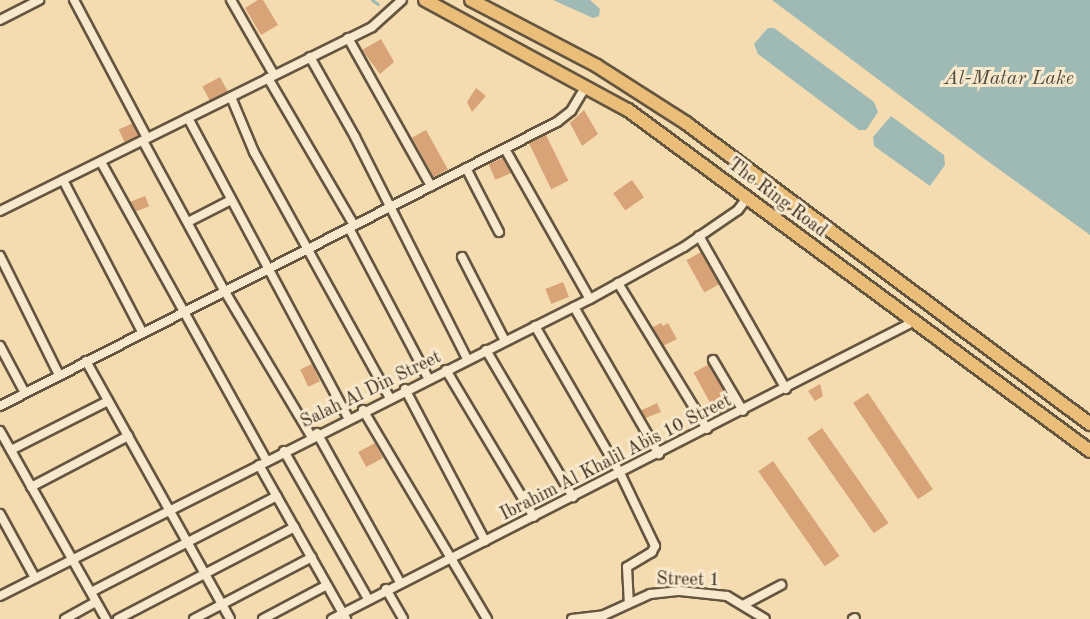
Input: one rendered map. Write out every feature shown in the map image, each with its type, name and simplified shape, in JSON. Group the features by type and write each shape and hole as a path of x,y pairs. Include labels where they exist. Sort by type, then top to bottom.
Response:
{"main road":[{"name":"The Ring Road","path":"425,0 628,110 1090,451"},
{"name":"The Ring Road","path":"471,0 597,66 686,123 1090,424"}],"street":[{"path":"0,20 28,2 39,0"},
{"path":"74,0 224,290 314,435 400,582"},
{"path":"231,0 351,226 428,378"},
{"path":"0,211 381,21 402,0"},
{"path":"348,38 431,186"},
{"path":"310,57 355,136 389,208 468,359"},
{"path":"0,406 182,311 557,122 571,111 586,86"},
{"path":"231,97 250,145 389,397"},
{"path":"188,118 348,418"},
{"path":"505,149 590,298"},
{"path":"102,162 182,311 267,461"},
{"path":"466,168 499,232"},
{"path":"63,180 142,332"},
{"name":"Salah Al Din Street","path":"0,596 363,410 574,307 699,236 738,210 747,198"},
{"path":"188,222 231,200"},
{"path":"699,236 786,389"},
{"path":"0,256 59,375"},
{"path":"462,257 505,341"},
{"path":"618,283 707,429"},
{"path":"574,307 659,454"},
{"name":"Ibrahim Al Khalil Abis 10 Street","path":"332,619 345,616 368,598 659,454 913,322"},
{"path":"535,326 620,473 655,546 652,552 627,567 629,601"},
{"path":"0,346 26,393"},
{"path":"486,350 573,497"},
{"path":"713,360 743,411"},
{"path":"86,361 230,619"},
{"path":"446,370 534,517"},
{"path":"405,389 485,541"},
{"path":"11,450 108,401"},
{"path":"363,410 449,559 487,619"},
{"path":"0,431 106,619"},
{"path":"31,487 128,436"},
{"path":"284,451 368,598"},
{"path":"259,465 345,616"},
{"path":"91,592 277,496"},
{"path":"0,514 35,578"},
{"path":"118,619 295,527"},
{"path":"194,619 312,557"},
{"path":"263,619 327,585"},
{"path":"745,604 781,585"},
{"path":"386,589 403,619"},
{"name":"Street 1","path":"572,619 605,617 629,601 664,592 696,592 727,596 745,604 765,619"},
{"path":"65,619 96,602"}],"water":[{"path":"553,0 590,0 600,9 599,16 593,18"},
{"name":"Al-Matar Lake","path":"772,0 1090,0 1090,235 982,157"},
{"path":"768,28 774,28 874,102 878,112 866,130 859,130 758,54 754,44"},
{"path":"891,116 944,155 945,165 930,186 874,146 873,137"}],"building":[{"path":"258,0 263,0 278,25 261,35 245,8"},
{"path":"381,39 394,62 380,74 362,50"},
{"path":"220,77 229,94 211,103 202,86"},
{"path":"476,88 486,96 472,112 467,102"},
{"path":"584,110 598,134 582,146 570,123"},
{"path":"135,122 141,135 125,142 119,130"},
{"path":"426,130 448,169 434,177 412,138"},
{"path":"546,135 568,181 551,189 529,143"},
{"path":"505,157 512,173 495,180 489,164"},
{"path":"632,180 644,197 625,210 613,193"},
{"path":"145,196 149,206 133,213 129,202"},
{"path":"703,251 721,283 704,293 686,260"},
{"path":"563,282 569,297 551,304 545,289"},
{"path":"661,323 663,326 668,323 677,339 659,348 649,329"},
{"path":"711,363 736,408 718,417 694,373"},
{"path":"312,364 320,381 308,387 300,369"},
{"path":"820,384 823,396 815,401 808,391"},
{"path":"868,393 933,489 918,499 853,403"},
{"path":"657,403 661,412 643,419 640,411"},
{"path":"822,428 889,523 874,533 807,438"},
{"path":"375,443 383,458 366,467 358,452"},
{"path":"773,461 840,556 825,566 758,471"}],"waterway":[{"path":"372,0 378,4"}]}
